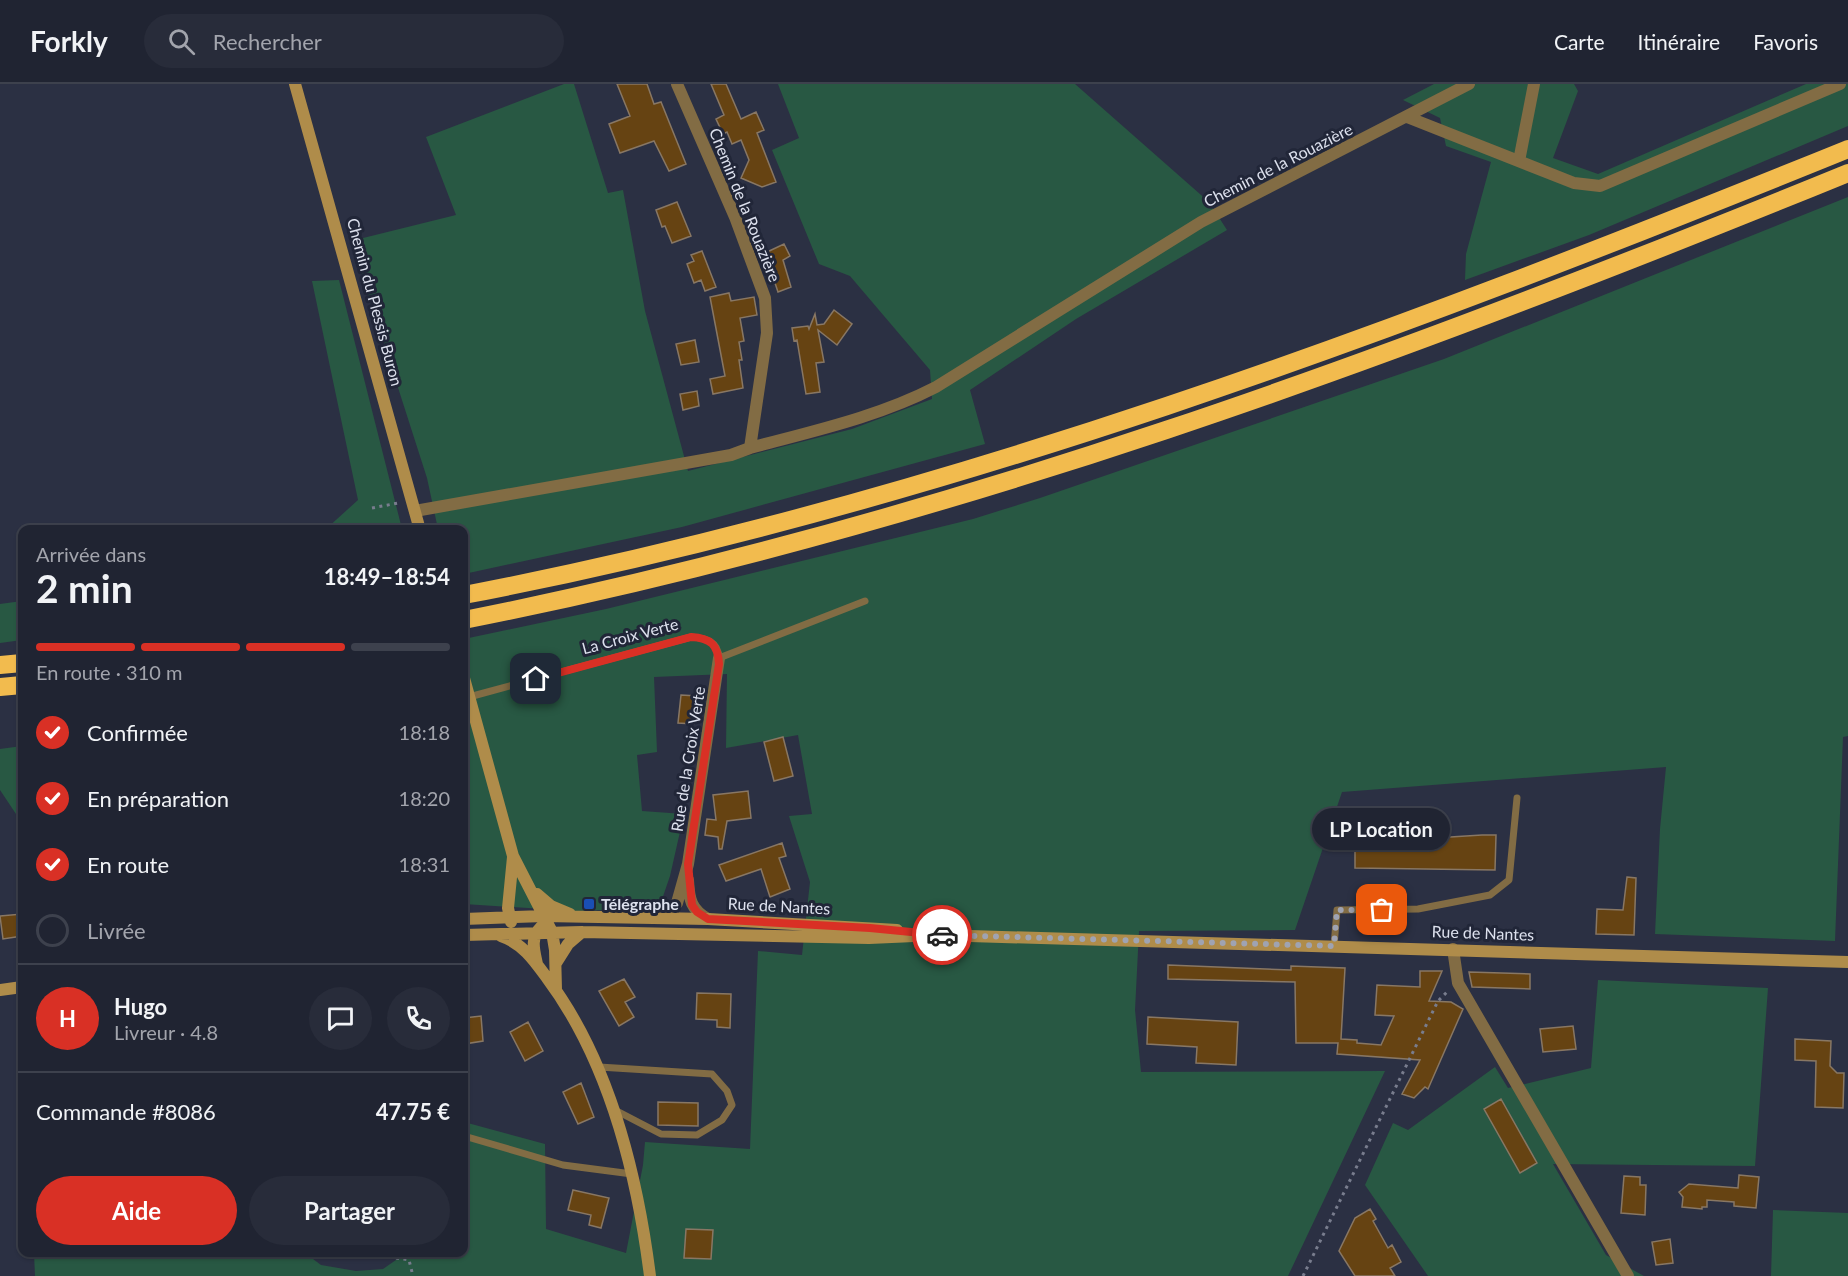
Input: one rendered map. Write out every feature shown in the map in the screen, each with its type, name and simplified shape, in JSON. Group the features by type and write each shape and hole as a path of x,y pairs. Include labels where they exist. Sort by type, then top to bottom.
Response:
{"highway":[{"path":"468,594 592,569 751,530 878,496 1047,444 1216,389 1425,313 1848,149"},
{"path":"468,619 625,584 774,547 929,504 1073,459 1290,386 1466,322 1848,173"},
{"path":"0,665 18,663"},
{"path":"0,687 18,685"}],"main road":[{"name":"Chemin du Plessis Buron","path":"295,84 419,525"},
{"path":"468,693 513,856 548,924 556,964 556,990"},
{"path":"513,856 510,882 513,925 537,965"},
{"path":"490,916 502,901 510,882"},
{"path":"468,928 521,923 529,905 526,882"},
{"path":"526,882 551,906 582,917"},
{"path":"468,919 490,916 513,925"},
{"path":"526,916 548,924 596,924 655,918"},
{"name":"Rue de Nantes","path":"468,934 492,933 513,925 536,933 548,924 582,917 655,918 682,921 708,919 870,928 937,935"},
{"path":"595,933 682,921 707,934"},
{"name":"Rue de Nantes","path":"548,924 595,933 869,938 937,935 1848,962"},
{"path":"556,964 568,944 582,932"},
{"path":"492,933 520,945 537,965 556,990 599,1067 632,1174 650,1276"},
{"path":"536,933 533,942 537,965"},
{"path":"0,990 18,988"}],"street":[{"name":"Chemin de la Rouazière","path":"677,84 735,217 765,298 767,333 750,448"},
{"name":"Chemin de la Rouazière","path":"413,506 711,459 870,416 908,402 936,387 1201,222 1469,84"},
{"path":"1519,161 1534,84"},
{"path":"1407,117 1574,183 1600,186 1840,84"},
{"name":"Rue de la Croix Verte","path":"655,918 673,909 685,898 719,658"},
{"path":"685,898 694,910 708,919"},
{"path":"682,921 685,898"},
{"path":"1454,949 1458,983 1628,1276"}],"lane":[{"path":"719,658 865,601"},
{"name":"La Croix Verte","path":"469,697 691,637 712,641 719,652 719,658"},
{"path":"1334,946 1337,910 1418,909 1490,895 1509,880 1517,798"},
{"path":"599,1067 712,1074 727,1091 732,1106 722,1120 697,1135 661,1134 612,1108"},
{"path":"468,1137 563,1165 632,1174"}],"path":[{"path":"372,508 413,506"},
{"path":"1303,1276 1438,1001 1458,983"},
{"path":"390,1257 409,1260 413,1276"}],"green space":[{"path":"564,84 574,84 608,193 623,190 645,311 688,471 852,429 932,399 930,370 850,276 819,264 772,150 799,138 778,84 1075,84 1209,202 1227,230 1076,319 970,390 985,444 682,527 468,573 468,525 437,525 427,478 351,241 456,215 426,137"},
{"path":"1434,84 1574,84 1578,91 1553,158 1598,174 1806,84 1848,84 1848,126 1589,235 1465,280 1466,254 1491,162 1446,146 1440,118 1403,100"},
{"path":"1848,197 1848,736 1843,737 1835,941 1655,934 1660,829 1666,767 1342,792 1295,930 1139,931 1135,1010 1141,1072 1385,1071 1288,1276 35,1276 34,1257 310,1257 321,1265 356,1271 383,1269 400,1257 468,1257 468,1123 545,1144 546,1229 626,1253 643,1165 645,1142 750,1149 758,951 802,955 810,882 789,816 812,814 798,735 726,748 727,674 654,677 657,752 637,755 642,811 684,814 670,876 659,908 576,911 468,904 468,638 606,609 973,519 1444,359"},
{"path":"339,280 401,525 330,525 358,500 312,281"},
{"path":"18,602 18,641 0,643 0,604"},
{"path":"18,747 18,817 0,790 0,749"},
{"path":"1598,980 1768,988 1755,1166 1553,1164 1606,1255 1644,1276 1428,1276 1365,1185 1393,1123 1408,1130 1495,1067 1508,1088 1591,1068"},
{"path":"1773,1210 1848,1213 1848,1276 1771,1276"}],"building":[{"path":"617,84 647,84 654,104 661,102 686,164 669,171 654,141 620,153 609,124 630,116"},
{"path":"711,84 726,84 741,119 756,112 764,130 757,133 776,182 762,187 741,178 749,160 741,140 732,144 727,132 723,134 716,119 724,115"},
{"path":"677,202 691,236 672,243 665,226 662,227 656,210"},
{"path":"784,244 790,256 783,260 791,287 778,292 765,253"},
{"path":"702,251 716,287 705,291 701,280 694,283 687,264 694,261 691,255"},
{"path":"729,293 731,301 754,297 757,315 740,318 744,341 739,342 743,388 713,394 710,379 725,376 710,297"},
{"path":"834,310 852,324 837,345 818,330 824,362 816,363 820,392 806,394 797,340 794,341 792,328 808,326 809,329 815,314 817,325 824,324"},
{"path":"695,340 699,362 681,365 676,344"},
{"path":"697,391 699,406 683,410 680,394"},
{"path":"681,695 697,696 694,724 678,723"},
{"path":"783,737 793,776 774,781 764,742"},
{"path":"748,791 751,818 727,821 722,849 719,849 718,837 705,835 707,819 716,820 713,795"},
{"path":"1496,835 1495,870 1355,868 1355,843"},
{"path":"782,843 786,856 779,858 790,889 770,897 761,869 726,881 719,865"},
{"path":"1627,877 1636,878 1634,935 1596,934 1597,909 1623,910"},
{"path":"18,914 18,937 3,939 0,916"},
{"path":"1168,965 1291,970 1291,966 1345,968 1341,1039 1357,1040 1357,1043 1381,1045 1394,1016 1375,1015 1377,985 1420,987 1420,971 1442,971 1429,1001 1451,1002 1463,1009 1428,1089 1425,1087 1414,1098 1402,1094 1420,1060 1337,1054 1338,1043 1296,1043 1295,982 1168,979"},
{"path":"1469,972 1530,974 1530,989 1472,987"},
{"path":"624,979 635,997 625,1002 634,1017 619,1026 599,991"},
{"path":"697,993 731,994 730,1028 717,1027 717,1020 696,1019"},
{"path":"481,1016 483,1041 468,1043 468,1018"},
{"path":"1148,1017 1238,1022 1236,1065 1196,1063 1197,1047 1147,1044"},
{"path":"528,1022 543,1051 525,1061 510,1032"},
{"path":"1573,1026 1576,1049 1543,1052 1540,1029"},
{"path":"1795,1039 1831,1041 1830,1066 1837,1073 1844,1073 1843,1108 1815,1107 1816,1061 1795,1060"},
{"path":"581,1083 594,1117 578,1124 563,1092"},
{"path":"1501,1099 1537,1163 1520,1173 1484,1109"},
{"path":"658,1102 698,1103 698,1126 658,1125"},
{"path":"1739,1175 1759,1177 1756,1208 1734,1206 1734,1202 1707,1200 1707,1207 1702,1207 1702,1209 1682,1207 1683,1197 1679,1192 1689,1184 1738,1188"},
{"path":"1624,1176 1640,1177 1640,1185 1646,1185 1645,1215 1621,1213"},
{"path":"573,1190 609,1198 601,1228 589,1225 591,1215 568,1210"},
{"path":"1370,1209 1376,1219 1373,1221 1388,1248 1392,1245 1401,1262 1390,1268 1395,1276 1355,1276 1339,1251 1355,1218"},
{"path":"686,1229 713,1230 711,1259 684,1258"},
{"path":"1670,1239 1673,1263 1656,1265 1652,1242"}],"way so far":[{"path":"942,935 1334,946 1337,910 1382,910"}],"place":[{"name":"Télégraphe","path":"589,904"},
{"name":"LP Location","path":"1382,910"}],"route":[{"path":"536,679 691,637 712,641 719,652 719,664 688,864 689,898 694,910 708,919 870,928 942,935"}]}
